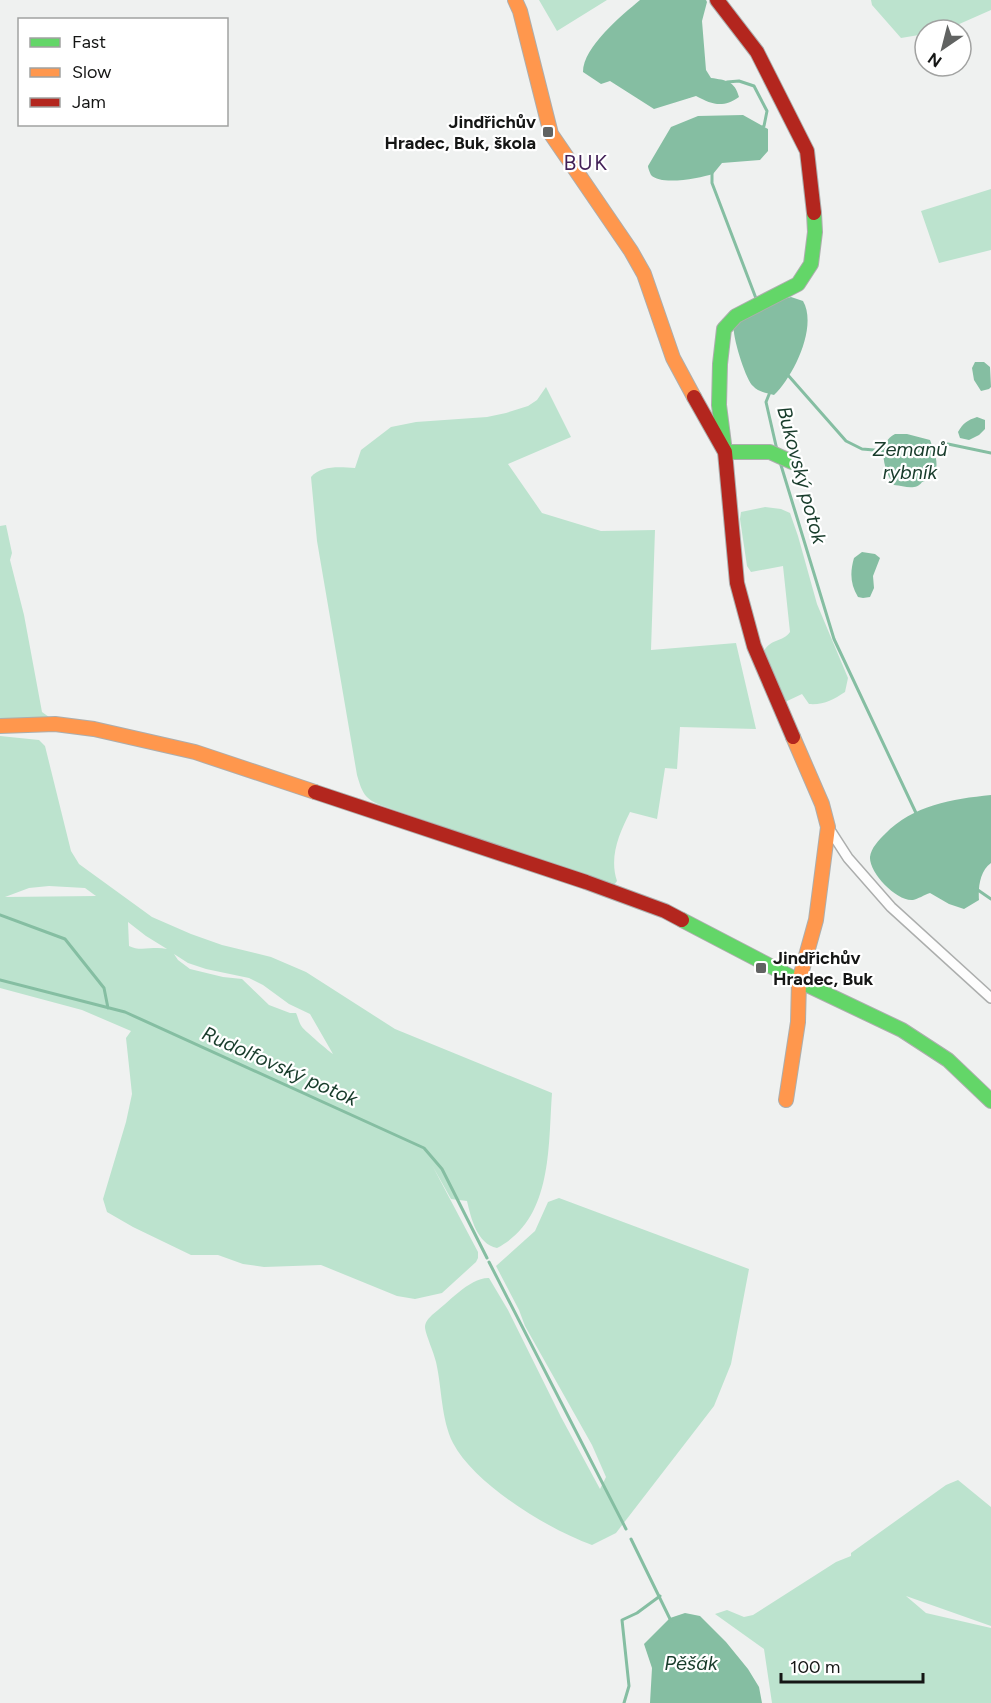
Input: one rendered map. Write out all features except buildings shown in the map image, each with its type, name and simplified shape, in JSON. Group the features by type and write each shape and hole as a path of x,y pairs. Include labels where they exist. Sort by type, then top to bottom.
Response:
{"street":[{"path":"514,0 520,11 551,134 631,251 644,274 673,358 725,452"},
{"path":"717,0 758,52 807,151 815,232 811,264 798,284 736,316 724,329 719,405 737,583 754,646 822,804 828,827 848,858 891,907 991,998"},
{"path":"725,452 772,453 789,461"},
{"path":"0,726 55,724 94,729 195,752 541,867 665,911 799,981 902,1030 948,1060 991,1101"},
{"path":"786,1100 798,1022 799,981 816,920 828,827"}],"shaded area":[{"path":"539,0 607,0 557,31"},
{"path":"871,0 991,0 991,10 973,18 913,18 913,36 901,38 872,5"},
{"path":"991,189 991,250 939,263 921,211"},
{"path":"546,387 571,437 508,464 542,513 601,531 655,530 651,650 736,643 756,729 680,727 677,769 665,768 657,819 630,812 616,846 614,863 617,881 614,885 386,807 366,796 357,775 317,541 311,477 315,473 331,468 355,468 361,450 391,427 416,422 487,417 506,413 528,406 537,400"},
{"path":"765,507 790,513 817,604 848,678 845,692 824,703 809,704 802,694 785,702 764,651 770,644 784,638 790,632 783,566 751,572 747,566 741,512"},
{"path":"6,525 12,553 10,560 24,615 42,712 49,717 51,725 0,725 0,526"},
{"path":"0,736 39,740 45,746 71,851 79,864 152,917 191,934 222,945 271,957 306,972 395,1029 552,1093 548,1158 538,1200 529,1219 515,1235 497,1248 490,1246 476,1229 467,1201 451,1199 432,1165 478,1252 478,1258 442,1293 415,1299 397,1296 321,1265 264,1267 243,1264 218,1255 191,1255 107,1212 103,1199 132,1094 126,1038 131,1031 82,1010 0,988","holes":["49,886 85,888 96,896 5,897 29,888","128,922 167,949 138,949 129,946","174,954 188,963 249,978 263,985 289,1004 310,1014 333,1054 302,1027 296,1013 269,1005 242,979 190,969"]},
{"path":"559,1198 749,1269 731,1364 714,1406 616,1533 592,1545 534,1517 514,1504 495,1490 463,1459 453,1443 446,1424 436,1362 425,1327 431,1316 459,1292 474,1282 489,1278 508,1310 600,1489 606,1477 592,1445 525,1326 496,1266 535,1231 548,1202"},
{"path":"958,1480 991,1507 991,1626 906,1596 926,1613 991,1628 991,1703 772,1703 764,1649 715,1614 727,1610 744,1617 753,1615 836,1562 851,1556 851,1553 946,1485"}],"water":[{"path":"640,0 706,0 702,21 706,70 711,78 732,84 739,97 728,103 718,104 696,96 654,109 610,81 601,84 583,72 589,52 596,42"},
{"path":"743,115 768,129 768,151 760,160 722,163 713,174 690,179 672,181 651,175 648,166 671,127 698,116"},
{"path":"791,297 803,301 807,312 805,337 789,376 774,395 757,390 750,382 737,346 734,325 751,311"},
{"path":"975,362 984,362 990,367 991,387 989,389 981,391 974,380 972,368"},
{"path":"977,417 985,420 985,429 969,440 960,438 958,432 962,426"},
{"name":"Zemanů rybník","path":"895,434 907,434 930,440 936,458 936,470 929,479 916,486 894,485 887,473 884,451 885,444"},
{"path":"862,552 875,554 880,558 873,576 874,588 870,597 863,598 858,597 852,578 854,558"},
{"path":"991,795 991,863 984,870 980,880 979,900 964,909 949,904 930,893 913,900 907,899 892,891 874,871 870,857 874,847 885,834 908,816 948,801"},
{"name":"Pěšák","path":"685,1613 700,1616 726,1642 759,1687 762,1703 650,1703 652,1668 644,1644 670,1618"}],"waterway":[{"name":"Bukovský potok","path":"727,82 739,81 754,86 767,111 764,126 761,128"},
{"name":"Bukovský potok","path":"712,172 712,183 757,301"},
{"path":"787,374 846,441 862,449 886,451"},
{"name":"Bukovský potok","path":"770,392 766,402 777,450"},
{"path":"932,449 948,444 991,453"},
{"name":"Bukovský potok","path":"780,462 834,639 916,813"},
{"name":"Bukovský potok","path":"975,888 991,899"},
{"path":"0,915 65,939 104,988 108,1008"},
{"name":"Rudolfovský potok","path":"0,980 125,1012 424,1148 442,1169 487,1258"},
{"name":"Rudolfovský potok","path":"489,1262 626,1529"},
{"name":"Rudolfovský potok","path":"631,1539 671,1621"},
{"path":"624,1703 629,1686 622,1620 637,1613 660,1596"}],"traffic: fast":[{"path":"792,462 770,452 725,452 719,405 720,364 724,329 736,316 798,284 811,264 815,232 814,213"},
{"path":"682,920 799,981 902,1030 948,1060 991,1101"}],"traffic: slow":[{"path":"515,0 520,11 551,134 631,251 644,274 673,358 694,397"},
{"path":"0,726 55,724 94,729 195,752 315,792"},
{"path":"786,1100 798,1022 799,981 816,920 828,827 822,804 793,737"}],"traffic: jam":[{"path":"717,0 757,52 807,151 814,213"},
{"path":"694,397 725,452 737,583 754,646 793,737"},
{"path":"315,792 586,882 665,911 682,920"}],"place":[{"name":"Jindřichův Hradec, Buk, škola","path":"548,132"},
{"name":"Jindřichův Hradec, Buk","path":"761,968"}],"district":[{"name":"BUK","path":"586,163"}]}
